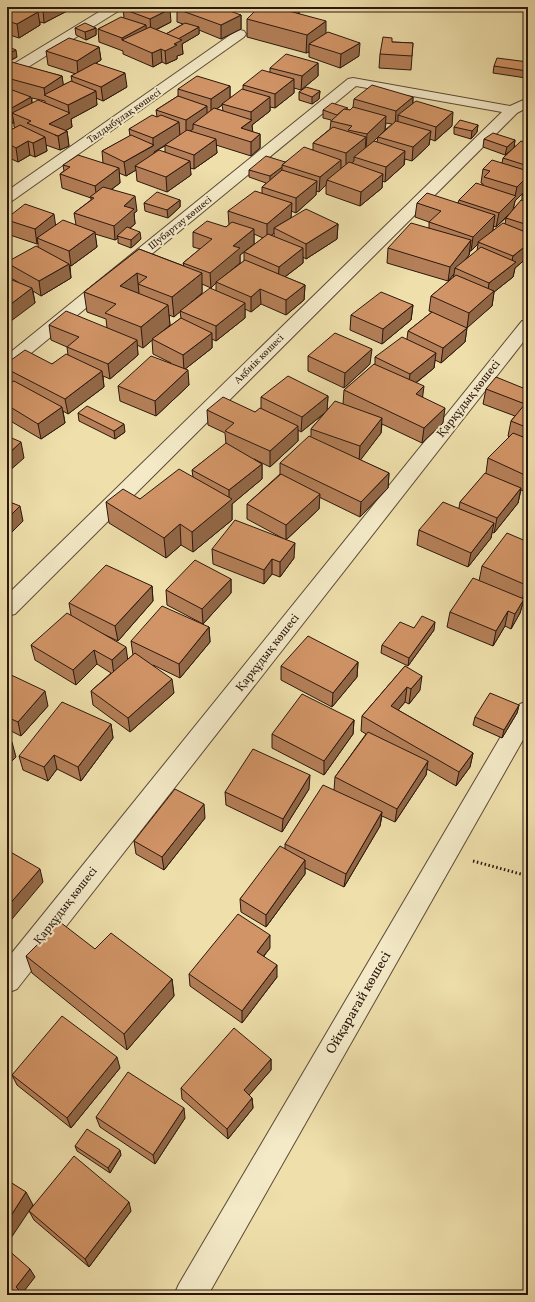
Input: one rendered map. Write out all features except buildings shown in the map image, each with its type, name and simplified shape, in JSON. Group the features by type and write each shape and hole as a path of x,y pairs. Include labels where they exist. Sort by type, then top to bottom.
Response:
{"street":[{"path":"98,7 113,9"},
{"path":"7,74 113,9"},
{"name":"Талдыбұлақ көшесі","path":"7,198 240,34"},
{"name":"Шубартау көшесі","path":"7,364 353,82 512,110"},
{"name":"Ақбиік көшесі","path":"7,608 512,110 528,102"},
{"name":"Қарқұдық көшесі","path":"7,980 528,325"},
{"name":"Ойқарағай көшесі","path":"190,1295 528,710"}],"path":[{"path":"446,853 528,876"}]}
